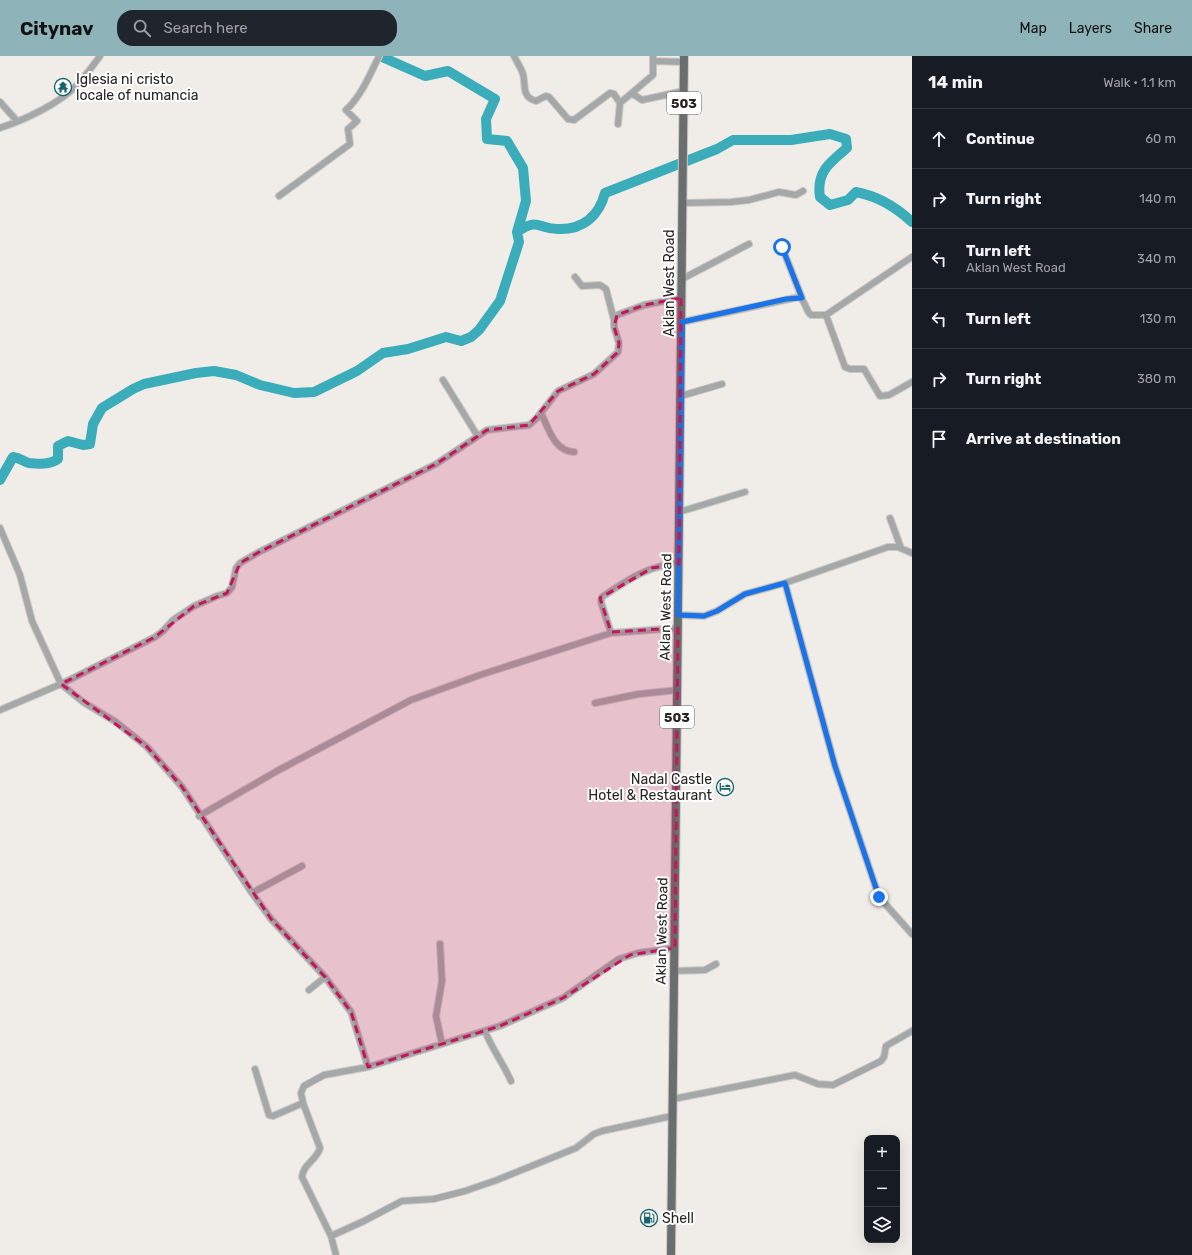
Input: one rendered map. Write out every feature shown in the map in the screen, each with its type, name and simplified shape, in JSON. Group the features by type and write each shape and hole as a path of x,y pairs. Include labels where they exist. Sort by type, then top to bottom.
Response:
{"main road":[{"name":"Aklan West Road","path":"671,1255 684,59"}],"street":[{"path":"0,128 27,117 67,93 77,85 100,56"},
{"path":"279,196 350,144 348,129 357,121 346,110 353,103 361,90 379,56"},
{"path":"514,56 523,74 525,93 531,100 536,101 546,96 549,97 568,119 574,120 579,118 610,94 614,94 620,103 618,124"},
{"path":"620,103 633,94 653,76 653,58 684,59"},
{"path":"633,94 642,100 684,91"},
{"path":"0,102 17,121"},
{"path":"683,203 749,200 780,192 796,195 803,190"},
{"path":"682,279 749,244"},
{"path":"782,247 802,298 808,312 811,315 826,315 912,257"},
{"path":"0,710 61,684 155,637 163,632 173,620 194,606 216,596 228,593 232,587 236,568 240,563 436,464 477,435 487,430 529,425 541,413 558,391 594,374 618,352 619,343 606,289 600,285 582,286 575,277"},
{"path":"614,320 617,315 644,305 681,298"},
{"path":"682,322 786,299 802,298"},
{"path":"826,315 845,367 850,369 864,369 880,396 889,395 912,382"},
{"path":"442,380 477,435"},
{"path":"681,396 722,384"},
{"path":"541,413 556,443 566,452 574,452"},
{"path":"679,512 745,492"},
{"path":"890,518 900,548"},
{"path":"0,528 20,575 32,621 61,684 83,702 116,722 147,748 182,787 252,893 272,919 325,977 350,1012 368,1067"},
{"path":"678,615 704,616 717,611 745,594 785,583 888,548 900,548 912,553"},
{"path":"611,633 601,602 602,597 652,568 661,565 679,564"},
{"path":"785,583 835,766 879,897 912,934"},
{"path":"200,816 277,771 411,700 480,675 611,633 678,628"},
{"path":"595,703 639,694 678,690"},
{"path":"252,893 302,866"},
{"path":"440,944 442,981 436,1016 442,1044"},
{"path":"336,1255 331,1236 302,1177 305,1166 318,1155 320,1148 303,1103 301,1093 304,1086 324,1075 368,1067 500,1026 563,998 620,959 638,953 675,948"},
{"path":"674,971 705,970 716,964"},
{"path":"309,990 325,977"},
{"path":"485,1030 493,1050 502,1060 511,1081"},
{"path":"673,1099 795,1075 818,1084 833,1085 881,1061 884,1057 885,1048 887,1045 912,1031"},
{"path":"255,1069 269,1115 273,1116 303,1103"},
{"path":"331,1236 402,1201 434,1199 465,1191 497,1180 576,1148 594,1134 602,1131 672,1116"}],"highlighted area":[{"path":"681,298 679,564 652,568 600,598 611,632 678,628 675,948 630,955 563,998 500,1026 368,1067 351,1012 325,977 271,919 182,787 147,747 61,684 155,637 194,606 227,593 240,563 259,552 436,464 487,430 529,425 558,391 594,374 618,352 619,343 614,327 617,315 644,305"}],"waterway":[{"path":"0,480 13,457 29,463 48,463 58,459 58,446 68,441 83,445 90,444 93,424 102,408 144,384 196,373 214,371 236,375 260,385 294,393 314,392 357,371 383,353 408,349 446,337 461,341 471,337 479,330 500,301 519,242 517,232 526,201 523,168 507,141 487,139 486,119 495,99 448,71 425,76 382,57"},
{"path":"517,232 529,225 534,224 551,229 567,229 575,227 589,220 594,215 599,208 605,193 717,149 733,140 791,140 830,134 846,139 847,148 830,163 822,174 819,188 820,197 830,205 848,200 856,192 872,196 900,212 912,222"}],"place":[{"name":"Iglesia ni cristo locale of numancia","path":"63,87"},
{"name":"Nadal Castle Hotel & Restaurant","path":"725,787"},
{"name":"Shell","path":"649,1218"}],"route":[{"path":"782,247 802,298 786,299 682,322 678,615 704,616 717,611 736,598 745,594 785,583 835,766 879,897"}]}
